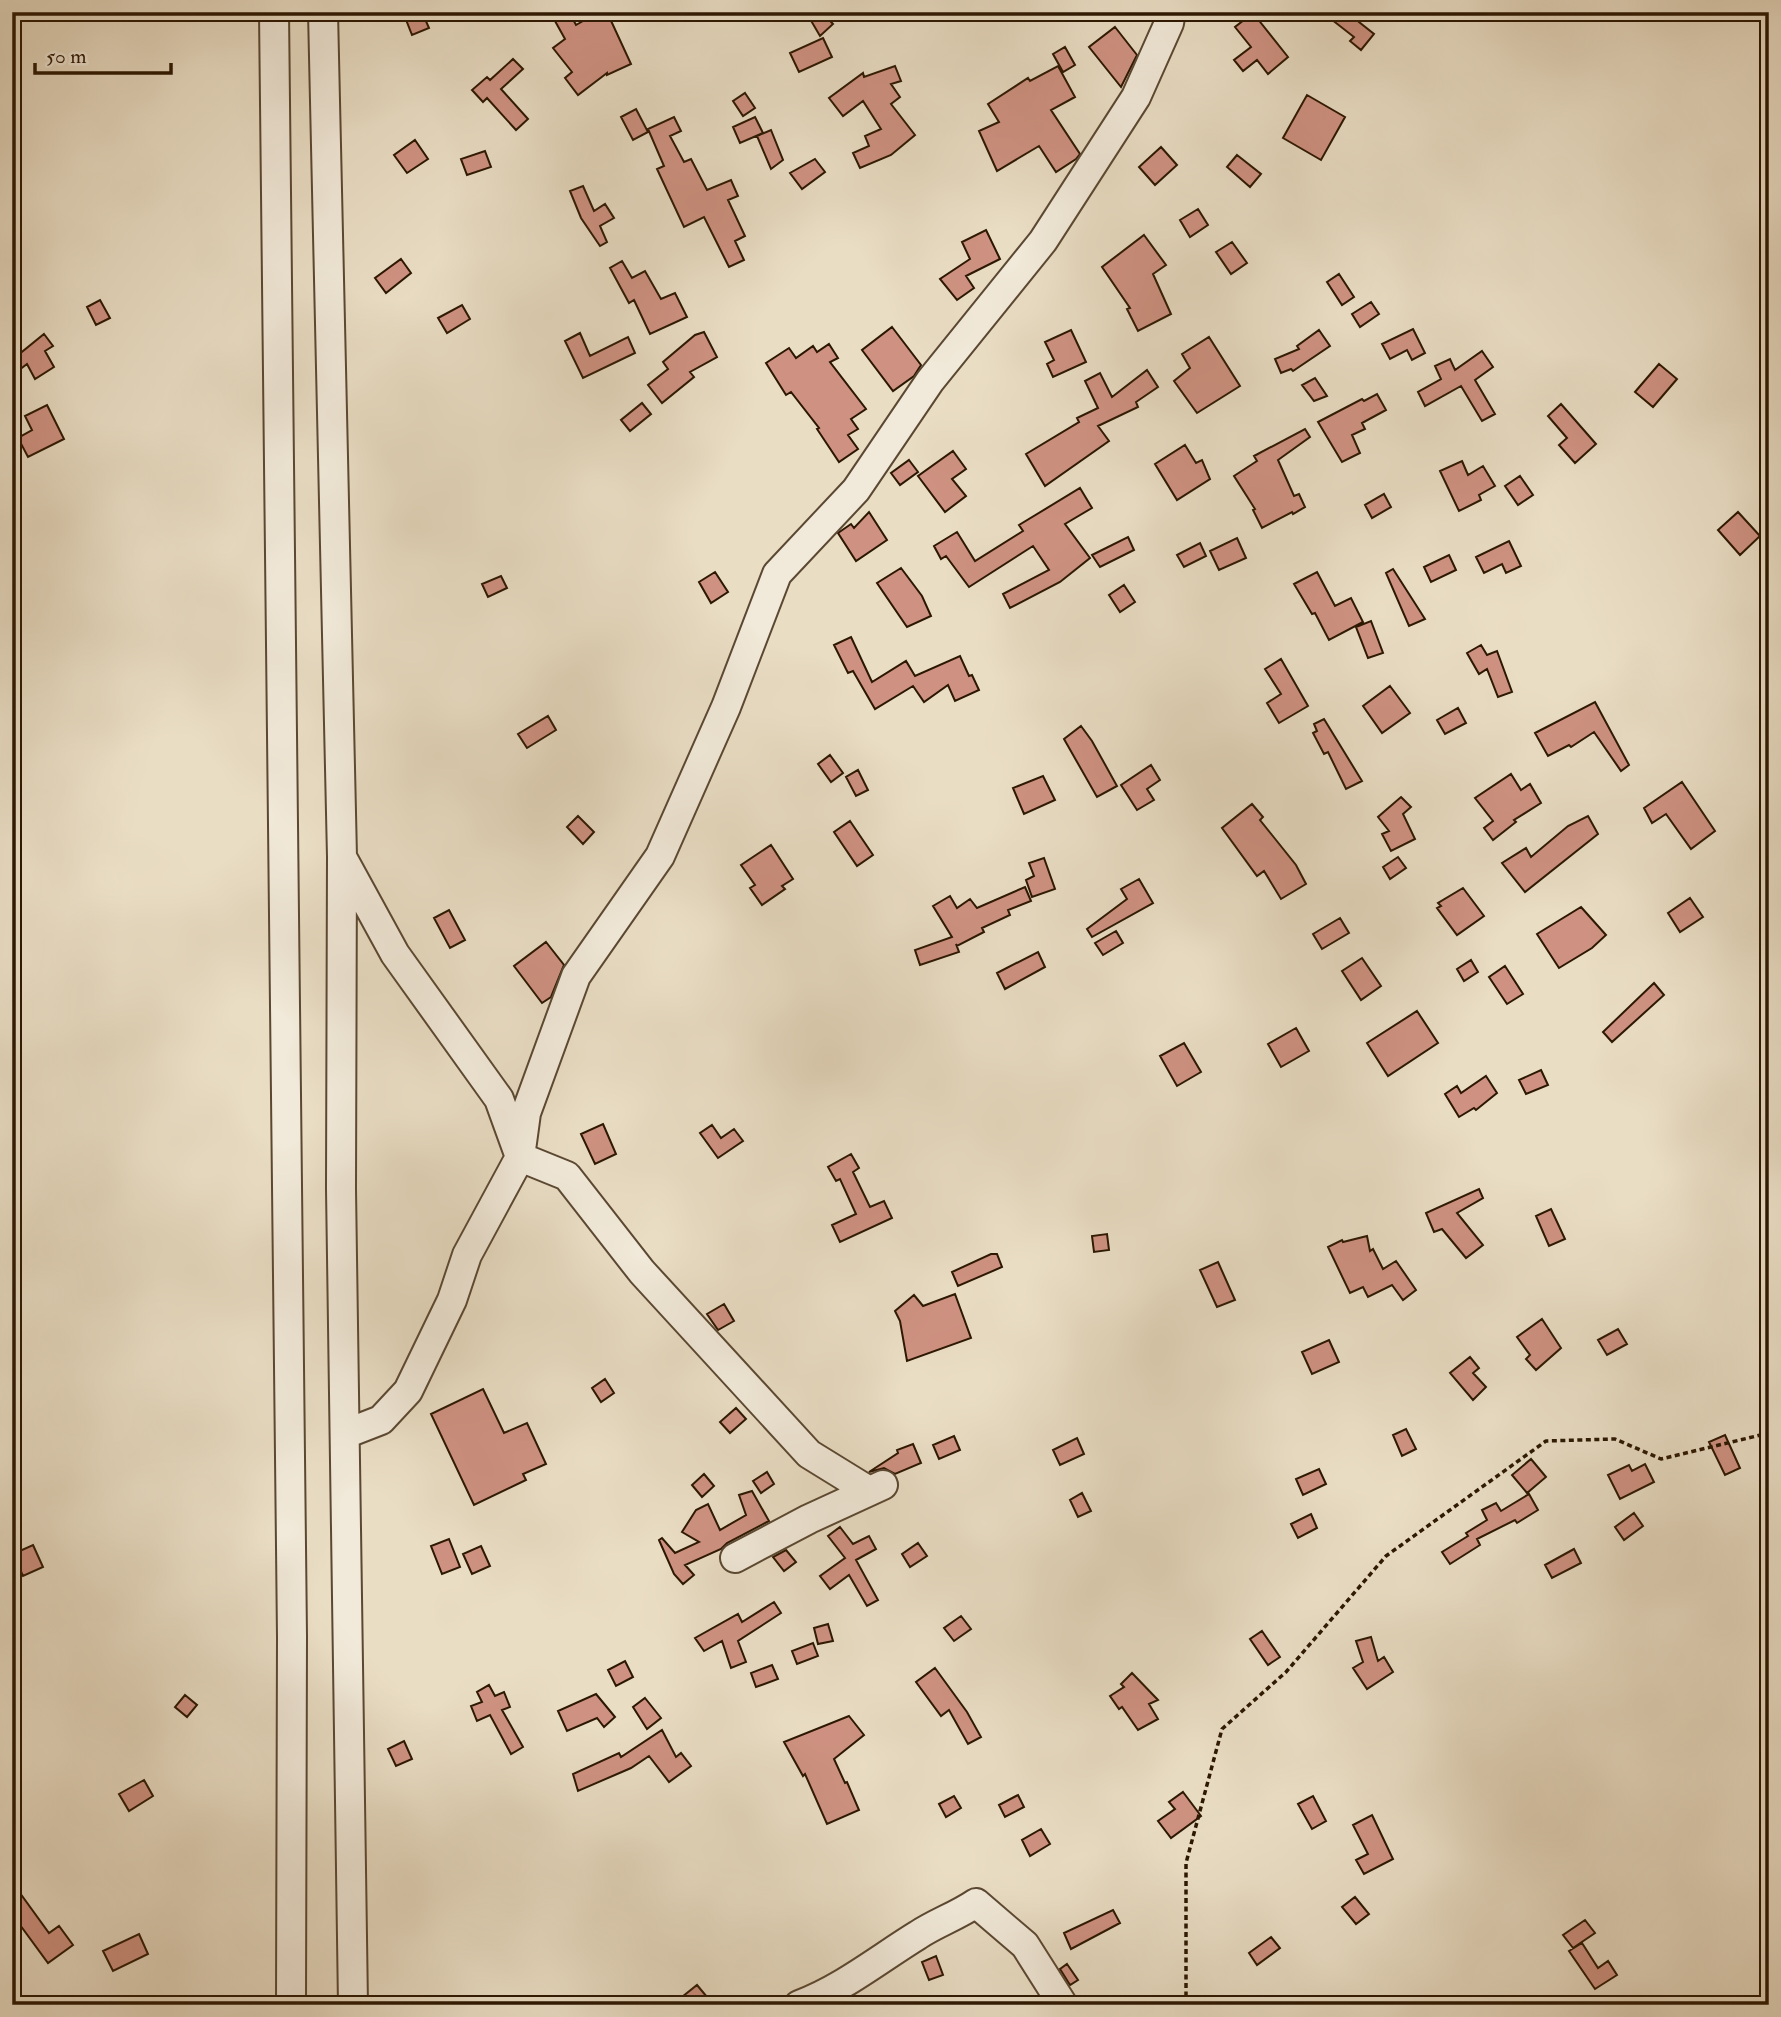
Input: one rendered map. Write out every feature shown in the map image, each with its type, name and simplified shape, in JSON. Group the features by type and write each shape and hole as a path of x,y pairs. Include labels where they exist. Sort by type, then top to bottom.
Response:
{"street":[{"path":"274,12 292,1637 292,2005"},
{"path":"323,12 342,857 341,1189 353,2005"},
{"path":"345,1434 382,1420 408,1391 452,1300 467,1255 520,1157 526,1113 576,976 660,856 726,706 777,574 856,490 930,381 1043,241 1136,97 1169,23 1171,12"},
{"path":"342,857 395,954 499,1100 520,1157 567,1176 642,1272 808,1454 876,1488 735,1558"},
{"path":"799,2005 816,1998 921,1933 954,1918 976,1903 1025,1945 1063,2005"}],"path":[{"path":"1186,2005 1186,1863 1222,1729 1286,1672 1386,1556 1546,1441 1615,1439 1661,1459 1769,1433"}],"building":[{"path":"403,12 422,12 429,28 412,35"},
{"path":"550,12 569,12 576,25 599,12 607,12 631,64 607,73 578,95 565,78 572,72 553,48 565,39"},
{"path":"806,12 822,12 833,24 820,36"},
{"path":"1322,12 1366,12 1359,22 1374,34 1361,50 1350,41 1354,37"},
{"path":"1253,13 1288,57 1268,74 1257,60 1243,71 1234,60 1251,47 1235,27"},
{"path":"1115,27 1137,55 1121,87 1089,47"},
{"path":"823,38 832,57 799,72 790,53"},
{"path":"1065,47 1075,65 1063,72 1053,54"},
{"path":"513,59 523,69 501,89 528,119 516,130 487,98 483,102 472,90 487,77 490,80"},
{"path":"895,66 901,81 891,84 900,97 891,104 915,135 891,155 860,168 853,153 869,146 865,136 881,129 863,101 843,116 829,98 863,73 864,77"},
{"path":"1058,66 1075,97 1051,110 1080,154 1056,172 1039,146 997,171 979,131 999,122 988,104 1028,78 1030,81"},
{"path":"745,93 755,108 743,116 733,101"},
{"path":"1307,95 1345,117 1321,160 1283,138"},
{"path":"636,109 648,132 633,140 621,117"},
{"path":"674,117 681,131 670,136 684,162 691,159 707,190 731,180 738,196 728,200 745,236 735,241 744,260 729,267 704,217 684,227 657,169 664,166 648,129"},
{"path":"755,117 763,133 740,143 733,127"},
{"path":"771,130 783,160 771,169 757,136"},
{"path":"415,140 428,159 407,173 394,155"},
{"path":"1161,147 1177,165 1155,185 1139,167"},
{"path":"485,151 491,167 467,175 461,159"},
{"path":"1237,155 1261,174 1250,187 1227,167"},
{"path":"815,159 825,172 802,189 790,173"},
{"path":"583,186 594,211 605,204 614,218 600,226 607,242 600,246 581,218 570,191"},
{"path":"1198,209 1208,225 1190,237 1180,220"},
{"path":"986,230 1000,259 966,276 974,288 957,300 940,279 970,259 962,242"},
{"path":"1144,235 1166,265 1153,274 1171,314 1138,331 1127,309 1130,308 1102,267"},
{"path":"1232,242 1247,263 1231,274 1216,252"},
{"path":"401,259 411,273 386,293 375,278"},
{"path":"622,261 632,278 645,271 661,299 675,293 687,317 650,334 634,300 629,303 610,268"},
{"path":"1339,274 1354,297 1342,305 1327,282"},
{"path":"100,300 110,318 96,325 87,307"},
{"path":"1371,302 1379,314 1360,327 1352,314"},
{"path":"462,305 470,319 447,333 438,318"},
{"path":"892,327 921,365 914,376 893,391 862,350"},
{"path":"1413,329 1425,353 1412,360 1407,350 1390,359 1382,344"},
{"path":"1071,330 1086,362 1053,377 1047,364 1054,360 1045,342"},
{"path":"1319,330 1330,346 1293,371 1291,369 1281,373 1275,359 1299,349 1297,346"},
{"path":"704,332 717,357 690,372 694,377 662,403 648,385 668,369 663,362 695,335"},
{"path":"580,333 590,356 628,337 635,353 583,378 565,341"},
{"path":"44,334 53,346 45,351 54,367 35,379 27,364 14,374 12,360"},
{"path":"1209,337 1240,386 1197,413 1174,381 1190,368 1182,354"},
{"path":"829,344 838,358 830,362 866,409 851,419 858,429 848,435 858,449 839,462 817,429 819,428 791,392 786,395 766,363 789,348 796,358 813,346 817,352"},
{"path":"1482,351 1493,367 1475,380 1495,414 1482,421 1461,386 1425,406 1418,392 1441,379 1435,366 1450,359 1455,370"},
{"path":"1659,364 1677,379 1653,407 1635,392"},
{"path":"1147,370 1158,387 1136,402 1138,407 1098,426 1109,441 1045,486 1026,454 1079,422 1077,418 1098,408 1085,381 1100,373 1112,397"},
{"path":"1315,378 1327,396 1314,401 1302,385"},
{"path":"1377,394 1386,410 1362,423 1365,429 1352,435 1360,453 1342,462 1318,422"},
{"path":"642,403 651,414 630,431 621,420"},
{"path":"1561,404 1596,444 1575,463 1559,445 1567,438 1548,416"},
{"path":"47,405 64,439 28,457 18,438 32,430 25,416"},
{"path":"1305,429 1310,437 1278,460 1294,496 1299,494 1305,507 1262,528 1253,510 1255,509 1234,476 1257,461 1254,456"},
{"path":"1185,445 1196,463 1202,460 1210,479 1177,500 1155,464"},
{"path":"953,451 966,469 952,479 966,496 945,512 918,476"},
{"path":"909,460 918,472 900,485 891,473"},
{"path":"1462,461 1468,475 1483,466 1495,486 1479,495 1481,500 1459,511 1440,471"},
{"path":"1520,476 1533,495 1518,505 1505,486"},
{"path":"1080,488 1092,508 1065,524 1090,558 1060,582 1010,608 1003,594 1049,570 1033,546 969,587 946,556 941,559 934,546 957,532 975,561 1023,531 1019,525"},
{"path":"1384,494 1391,507 1372,518 1365,505"},
{"path":"869,512 887,540 856,561 838,533 851,524 854,528"},
{"path":"1738,512 1760,536 1740,555 1718,530"},
{"path":"1128,537 1134,550 1100,567 1092,555"},
{"path":"1237,538 1246,558 1219,570 1210,551"},
{"path":"1509,541 1521,566 1506,573 1502,564 1484,573 1476,557"},
{"path":"1200,543 1206,556 1184,567 1177,555"},
{"path":"1449,555 1456,570 1431,582 1424,567"},
{"path":"901,568 922,596 931,616 907,627 877,583"},
{"path":"1393,569 1425,619 1409,626 1386,573"},
{"path":"715,572 728,592 711,603 699,582"},
{"path":"1317,572 1335,606 1351,598 1363,622 1329,640 1315,613 1312,614 1294,584"},
{"path":"501,576 507,588 488,597 482,584"},
{"path":"1124,585 1135,602 1120,612 1109,595"},
{"path":"1371,621 1383,653 1368,658 1356,627"},
{"path":"851,637 872,682 906,661 915,676 960,656 979,690 955,701 948,685 924,702 913,686 875,709 853,671 848,673 834,645"},
{"path":"1481,645 1487,655 1497,651 1512,692 1498,697 1487,669 1479,674 1467,653"},
{"path":"1281,659 1308,706 1279,723 1267,703 1281,694 1265,669"},
{"path":"1390,686 1410,713 1382,733 1363,706"},
{"path":"1595,702 1629,765 1621,771 1594,732 1571,747 1569,745 1548,756 1535,733"},
{"path":"1458,708 1466,723 1445,734 1437,720"},
{"path":"548,716 556,730 527,748 518,734"},
{"path":"1324,719 1362,781 1346,789 1328,752 1324,754 1313,733 1317,731 1314,724"},
{"path":"1081,726 1117,786 1097,797 1064,739"},
{"path":"830,755 843,773 831,782 818,764"},
{"path":"1151,765 1160,780 1147,789 1154,800 1137,810 1121,785"},
{"path":"858,770 868,790 856,796 846,777"},
{"path":"1511,774 1521,790 1530,784 1541,803 1514,820 1516,822 1493,840 1484,828 1493,821 1475,798"},
{"path":"1043,776 1055,800 1024,814 1013,788"},
{"path":"1682,782 1715,831 1691,849 1666,814 1652,823 1644,808"},
{"path":"1401,797 1411,807 1403,814 1415,839 1391,851 1382,834 1389,831 1378,817"},
{"path":"1252,804 1263,817 1260,820 1296,865 1306,884 1281,899 1264,871 1257,876 1222,828"},
{"path":"578,816 594,832 583,844 567,827"},
{"path":"1588,816 1598,834 1525,892 1502,863 1526,848 1531,857 1568,826"},
{"path":"850,821 873,855 857,866 834,832"},
{"path":"771,845 793,879 782,886 785,889 762,905 750,888 755,885 741,865"},
{"path":"1398,857 1406,868 1390,879 1383,867"},
{"path":"1044,858 1055,889 1032,897 1026,880 1034,876 1029,863"},
{"path":"1139,879 1153,903 1092,937 1087,929 1127,899 1121,889"},
{"path":"1025,887 1031,901 1008,910 1010,915 982,928 984,932 957,946 956,944 959,952 920,965 915,950 952,937 933,906 950,896 957,908 970,899 977,908"},
{"path":"1463,888 1484,916 1457,935 1437,908 1441,906 1438,903"},
{"path":"1690,898 1703,917 1680,932 1668,913"},
{"path":"1581,907 1606,935 1592,948 1559,968 1537,934"},
{"path":"449,910 465,940 450,948 434,918"},
{"path":"1340,918 1349,933 1322,949 1313,934"},
{"path":"1116,931 1123,943 1103,955 1095,943"},
{"path":"546,942 564,965 551,997 542,1003 514,966"},
{"path":"1038,952 1045,967 1005,989 997,973"},
{"path":"1362,958 1381,986 1361,1000 1342,971"},
{"path":"1471,960 1478,972 1464,981 1457,969"},
{"path":"1505,966 1523,994 1507,1004 1489,977"},
{"path":"1654,983 1664,995 1612,1042 1603,1032"},
{"path":"1417,1011 1438,1043 1388,1076 1367,1043"},
{"path":"1296,1028 1309,1051 1281,1067 1268,1044"},
{"path":"1184,1043 1201,1072 1177,1086 1160,1056"},
{"path":"1541,1070 1548,1085 1526,1094 1519,1080"},
{"path":"1486,1076 1497,1093 1476,1110 1474,1108 1459,1117 1445,1094 1457,1086 1461,1093"},
{"path":"603,1124 616,1154 595,1164 581,1134"},
{"path":"712,1125 721,1138 734,1129 743,1141 718,1158 700,1133"},
{"path":"851,1154 859,1168 853,1172 870,1207 884,1201 892,1218 840,1242 832,1225 856,1214 840,1179 836,1181 828,1167"},
{"path":"1479,1189 1483,1198 1457,1213 1483,1245 1466,1258 1442,1229 1434,1232 1426,1213"},
{"path":"1551,1209 1565,1239 1549,1246 1536,1216"},
{"path":"1107,1234 1109,1250 1094,1252 1092,1236"},
{"path":"1367,1236 1370,1251 1373,1249 1383,1269 1396,1261 1416,1290 1403,1300 1392,1285 1368,1297 1363,1287 1350,1293 1328,1247 1342,1240 1343,1242"},
{"path":"991,1254 997,1254 1002,1267 958,1286 952,1272"},
{"path":"1218,1262 1235,1300 1217,1307 1200,1270"},
{"path":"955,1294 971,1338 907,1361 900,1321 895,1311 914,1295 923,1306"},
{"path":"724,1304 734,1321 718,1330 707,1314"},
{"path":"1542,1319 1561,1348 1536,1370 1526,1359 1530,1355 1517,1337"},
{"path":"1618,1329 1627,1344 1607,1355 1598,1340"},
{"path":"1329,1340 1339,1362 1312,1374 1302,1352"},
{"path":"1470,1357 1479,1368 1473,1373 1486,1387 1473,1400 1450,1373"},
{"path":"605,1379 614,1393 601,1402 592,1388"},
{"path":"483,1389 504,1433 527,1423 546,1464 523,1474 526,1480 474,1505 431,1414"},
{"path":"736,1408 746,1419 730,1433 720,1422"},
{"path":"1406,1429 1416,1449 1402,1456 1393,1435"},
{"path":"1725,1435 1740,1468 1725,1475 1709,1442"},
{"path":"954,1436 960,1450 939,1459 933,1445"},
{"path":"1077,1438 1084,1454 1060,1465 1053,1450"},
{"path":"913,1444 921,1463 895,1474 884,1468 869,1472 898,1453 897,1450"},
{"path":"1531,1459 1546,1477 1527,1493 1512,1475"},
{"path":"1645,1464 1654,1482 1620,1499 1608,1475 1629,1465 1632,1471"},
{"path":"1319,1469 1326,1484 1303,1495 1296,1479"},
{"path":"767,1472 774,1484 761,1493 753,1481"},
{"path":"704,1474 714,1486 702,1497 692,1485"},
{"path":"752,1491 769,1521 727,1543 721,1549 685,1565 694,1575 683,1584 674,1574 659,1540 662,1538 675,1553 699,1542 682,1532 696,1510 708,1504 720,1530 746,1515 739,1495"},
{"path":"1082,1493 1091,1511 1078,1517 1070,1500"},
{"path":"1529,1494 1538,1510 1517,1523 1515,1520 1477,1539 1480,1545 1450,1564 1442,1552 1487,1520 1482,1510 1496,1503 1501,1511"},
{"path":"1634,1513 1643,1526 1624,1540 1615,1527"},
{"path":"1311,1514 1317,1528 1298,1538 1291,1524"},
{"path":"840,1527 853,1544 869,1536 876,1549 856,1560 878,1600 867,1606 849,1575 830,1589 820,1576 845,1558 828,1536"},
{"path":"449,1539 460,1567 442,1574 431,1546"},
{"path":"918,1543 927,1556 910,1567 902,1554"},
{"path":"33,1545 43,1567 23,1576 13,1554"},
{"path":"481,1546 490,1566 472,1574 463,1554"},
{"path":"1574,1549 1581,1563 1552,1578 1545,1565"},
{"path":"786,1550 796,1562 784,1571 773,1557"},
{"path":"774,1602 781,1613 738,1641 746,1662 731,1668 722,1641 704,1651 695,1638 738,1614 742,1622"},
{"path":"961,1616 971,1629 954,1641 944,1628"},
{"path":"828,1624 833,1641 818,1644 814,1628"},
{"path":"1262,1631 1280,1657 1268,1665 1250,1639"},
{"path":"1371,1637 1378,1661 1384,1657 1393,1672 1367,1689 1353,1668 1363,1662 1356,1641"},
{"path":"813,1643 818,1656 797,1664 792,1651"},
{"path":"625,1661 633,1677 616,1686 608,1670"},
{"path":"772,1665 778,1679 756,1687 751,1673"},
{"path":"935,1668 967,1712 981,1737 968,1744 949,1710 941,1716 916,1682"},
{"path":"1132,1673 1158,1700 1149,1704 1158,1719 1138,1730 1122,1707 1119,1709 1110,1696 1124,1687 1121,1684"},
{"path":"489,1685 495,1696 504,1692 510,1707 502,1710 523,1747 511,1754 490,1715 477,1721 471,1706 482,1702 477,1692"},
{"path":"596,1694 615,1717 604,1727 597,1718 567,1731 558,1711"},
{"path":"185,1695 197,1705 187,1717 175,1707"},
{"path":"645,1698 661,1718 647,1729 633,1707"},
{"path":"849,1716 864,1735 834,1759 859,1810 827,1824 805,1774 803,1776 784,1742"},
{"path":"662,1730 676,1757 681,1753 691,1766 669,1782 649,1756 631,1768 578,1791 573,1774 619,1753 621,1757"},
{"path":"404,1741 412,1759 396,1766 388,1749"},
{"path":"144,1780 153,1796 129,1811 119,1794"},
{"path":"1183,1792 1201,1816 1171,1838 1158,1821 1175,1809 1169,1802"},
{"path":"1018,1795 1024,1807 1005,1817 999,1805"},
{"path":"954,1796 961,1808 946,1817 939,1804"},
{"path":"1313,1796 1326,1821 1312,1829 1298,1804"},
{"path":"1372,1815 1393,1859 1364,1874 1356,1860 1368,1854 1353,1825"},
{"path":"1041,1829 1050,1844 1030,1856 1022,1840"},
{"path":"12,1882 49,1933 59,1926 73,1945 48,1963 12,1914"},
{"path":"1355,1897 1369,1914 1356,1924 1342,1907"},
{"path":"1113,1910 1120,1923 1071,1949 1064,1933"},
{"path":"1585,1920 1595,1933 1573,1948 1563,1935"},
{"path":"139,1934 148,1954 113,1971 103,1951"},
{"path":"1271,1937 1280,1948 1257,1965 1249,1953"},
{"path":"1582,1943 1598,1968 1608,1961 1617,1975 1595,1989 1569,1951"},
{"path":"936,1956 943,1975 929,1980 922,1962"},
{"path":"1067,1964 1078,1980 1070,1985 1060,1969"},
{"path":"697,1985 707,1997 698,2005 672,2005"}]}
